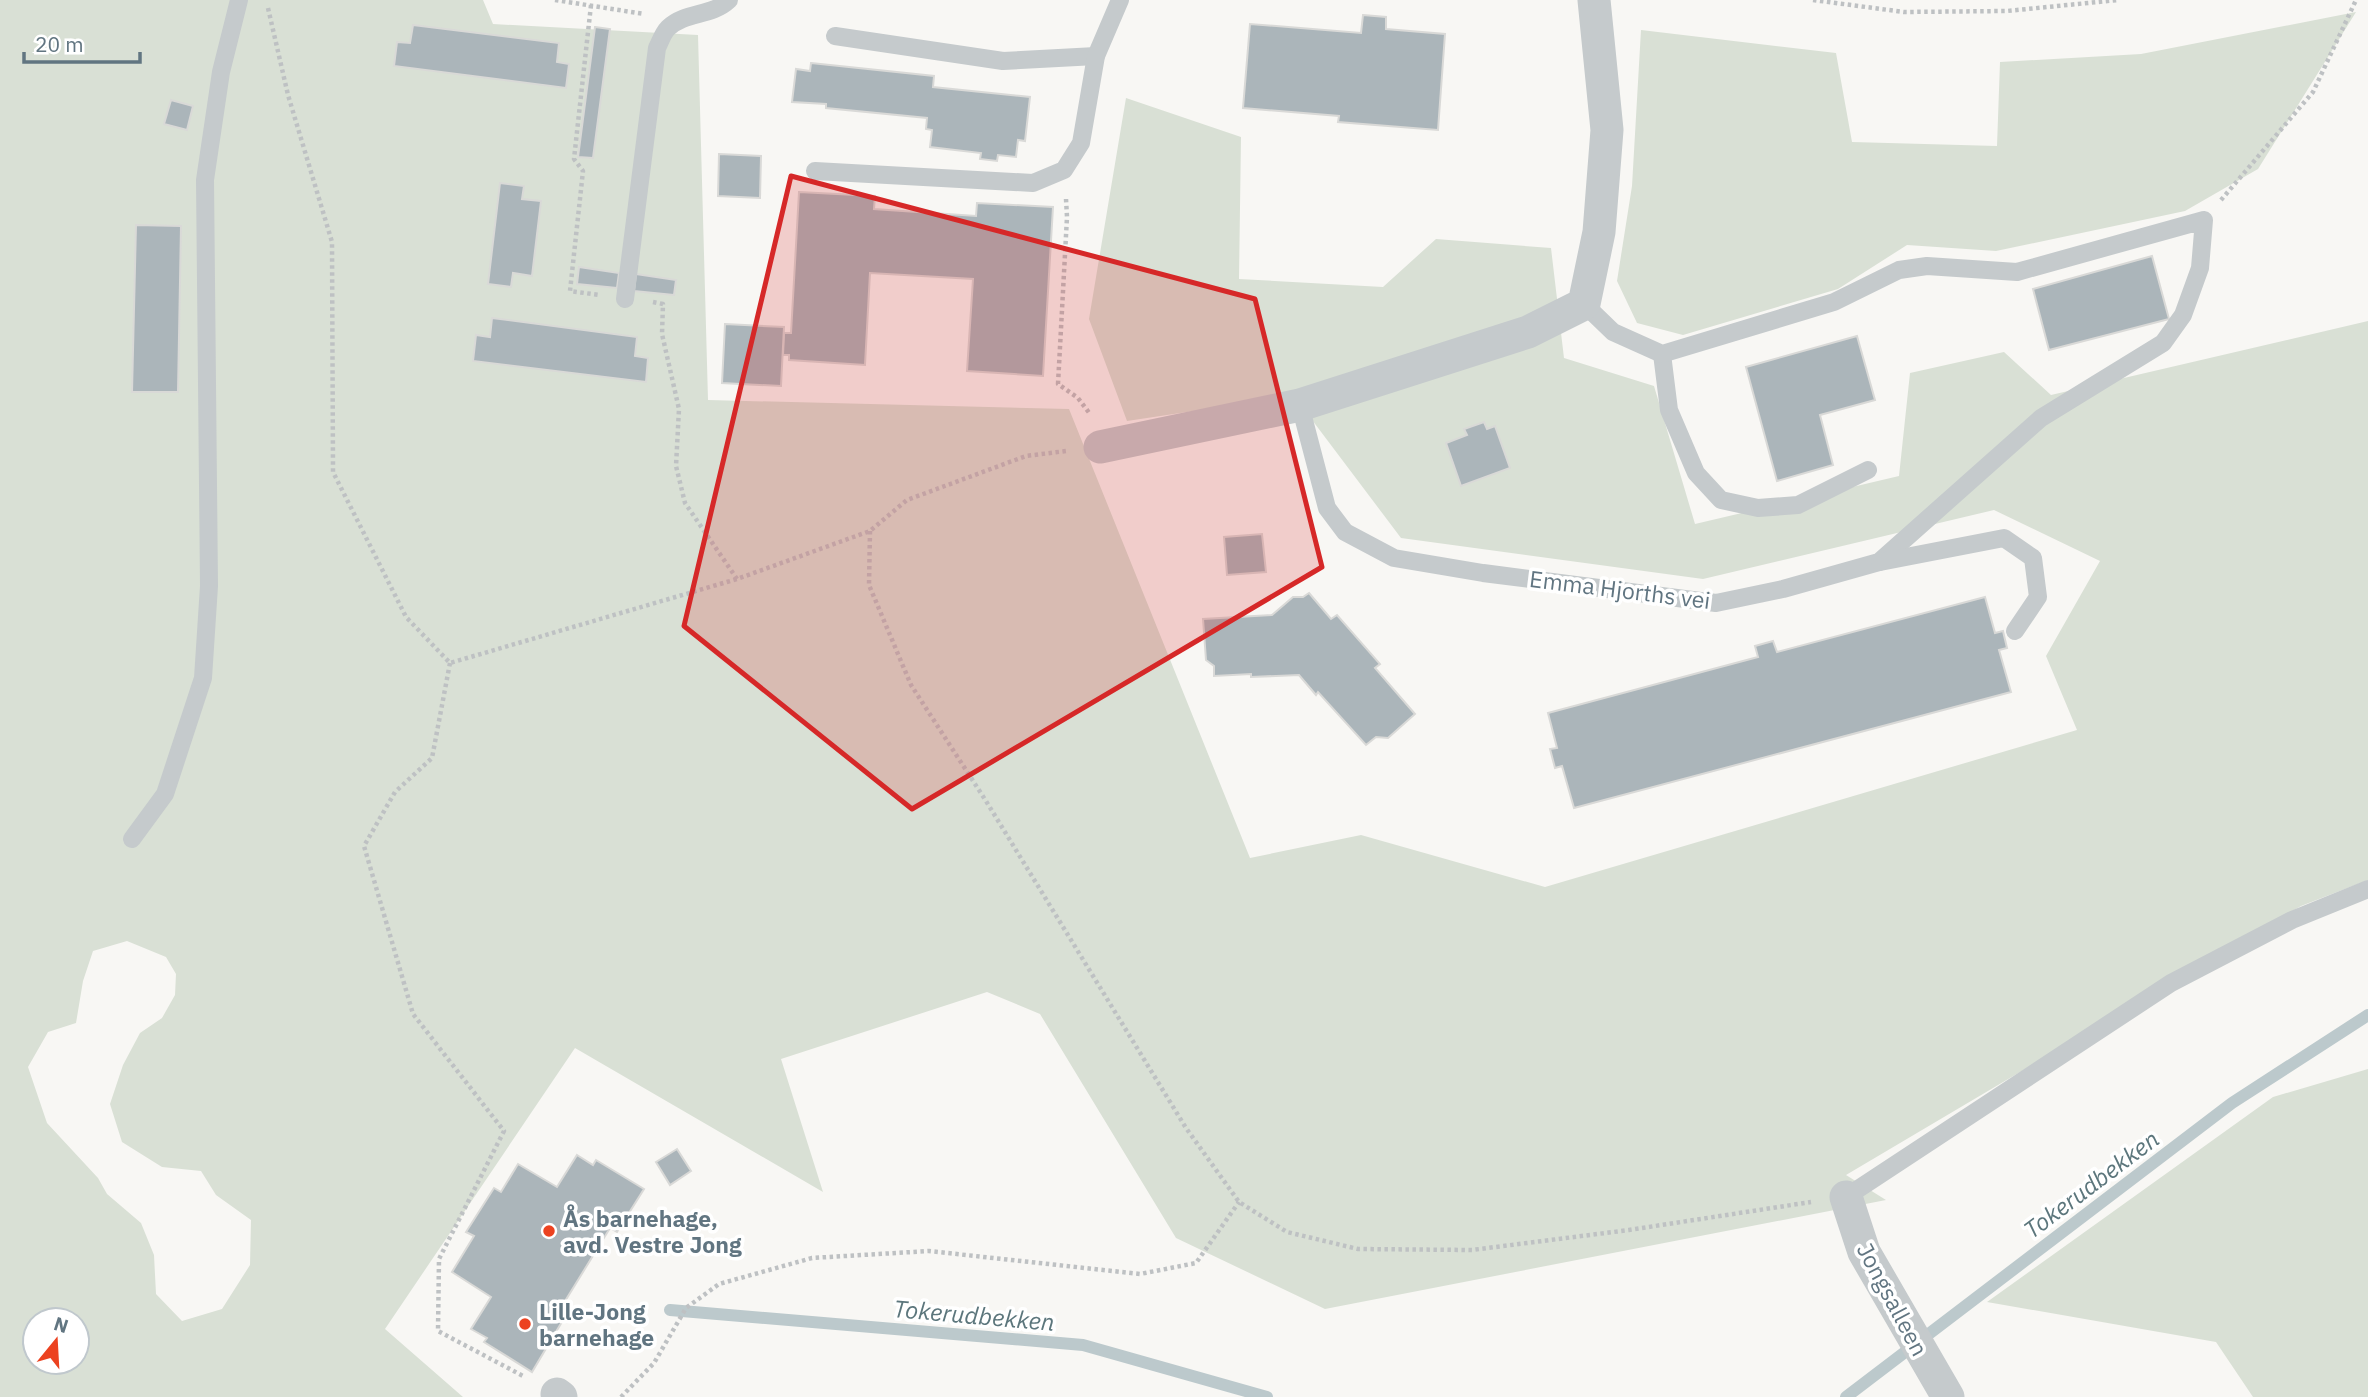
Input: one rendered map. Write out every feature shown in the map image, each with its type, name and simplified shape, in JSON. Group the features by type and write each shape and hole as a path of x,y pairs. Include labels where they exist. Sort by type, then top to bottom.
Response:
{"street":[{"path":"1100,447 1300,405 1528,332 1584,304 1599,232 1606,130 1594,0"},
{"name":"Jongsalleen","path":"1846,1197 1864,1252 1948,1397"}],"lane":[{"path":"132,839 165,793 203,678 209,586 205,180 221,72 239,0"},
{"path":"625,299 657,48 667,30 682,19 719,10 729,0"},
{"path":"816,172 1033,183 1064,170 1081,144 1096,56 1120,0"},
{"path":"835,36 1003,61 1096,56"},
{"path":"1584,304 1613,332 1662,354 1834,302 1899,270 1927,266 2017,272 2204,220"},
{"name":"Emma Hjorths vei","path":"1300,405 1327,508 1345,532 1394,558 1483,573 1716,603 1783,589 1879,562 2041,418 2163,343 2183,315 2200,268 2204,220"},
{"path":"1662,354 1669,410 1696,473 1721,500 1758,508 1798,505 1868,470"},
{"path":"1879,562 2004,538 2033,558 2038,597 2015,631"},
{"path":"1846,1197 2171,983 2292,920 2368,889"}],"path":[{"path":"266,0 288,95 332,242 333,472 406,617 450,663"},
{"path":"555,0 649,15 667,30"},
{"path":"1812,0 1904,12 2007,11 2118,0"},
{"path":"2204,220 2314,92 2356,0"},
{"path":"450,663 737,579 870,531 907,499 1026,456 1100,447 1090,414 1078,398 1058,384 1067,217 1064,170"},
{"path":"870,531 869,586 912,684 1186,1128 1239,1202 1287,1232 1359,1249 1472,1250 1629,1230 1846,1197"},
{"path":"450,663 432,758 395,792 364,846 413,1014 504,1131 439,1259 438,1331 559,1395"},
{"path":"621,1397 654,1363 686,1308 719,1284 812,1258 929,1251 1140,1274 1196,1263 1239,1202"}],"highlighted area":[{"path":"791,176 1255,299 1322,567 912,809 684,626"}],"shaded area":[{"path":"0,0 483,0 493,24 698,35 708,400 1069,409 1250,858 1361,835 1545,887 2077,730 2046,656 2100,561 1994,510 1703,579 1401,538 1294,396 1127,421 1089,319 1126,98 1241,137 1239,279 1383,287 1436,239 1551,248 1564,358 1654,386 1695,524 1899,476 1910,373 2004,352 2051,395 2368,321 2368,880 2301,906 1846,1175 1886,1200 1325,1309 1176,1238 1040,1014 987,992 781,1059 823,1192 575,1048 385,1329 463,1397 0,1397","holes":["127,941 166,957 176,974 175,995 162,1018 140,1033 123,1065 110,1104 122,1142 162,1167 201,1171 216,1195 251,1220 250,1265 222,1309 182,1321 156,1294 154,1255 141,1223 107,1194 98,1178 47,1123 28,1067 48,1032 76,1023 83,981 93,951"]},
{"path":"2356,12 2258,169 2185,211 1996,251 1907,245 1838,289 1683,335 1637,323 1617,281 1632,186 1641,30 1836,53 1852,142 1997,146 2000,62 2141,54"},
{"path":"2368,1069 2368,1397 2253,1397 2216,1342 1987,1302 2273,1097"}],"building":[{"path":"1363,15 1386,17 1386,29 1445,34 1438,130 1338,122 1339,116 1243,108 1250,24 1361,33"},
{"path":"413,25 559,43 557,62 569,64 566,88 394,66 397,42 410,43"},
{"path":"595,27 610,29 593,158 578,157"},
{"path":"811,63 934,76 933,87 1030,97 1025,141 1018,140 1016,157 998,155 997,161 980,159 981,153 930,147 932,130 926,129 927,118 792,102 796,69 810,71"},
{"path":"171,100 193,106 187,130 164,124"},
{"path":"719,154 761,156 760,198 718,196"},
{"path":"500,183 524,186 522,199 541,201 532,276 513,273 511,287 488,284"},
{"path":"799,192 875,196 874,209 976,216 977,203 1053,207 1043,376 967,371 973,279 870,273 865,365 789,360 789,355 783,355 784,333 791,333"},
{"path":"136,225 181,226 178,392 132,392"},
{"path":"2152,256 2169,319 2049,350 2033,289"},
{"path":"579,267 619,273 617,288 577,284"},
{"path":"636,274 676,280 674,295 634,291"},
{"path":"492,318 637,337 635,356 648,358 646,382 473,361 476,335 490,337"},
{"path":"725,324 784,327 781,386 722,383"},
{"path":"1857,336 1875,400 1820,415 1833,465 1777,481 1746,367"},
{"path":"1484,422 1487,429 1495,426 1510,468 1461,486 1446,443 1467,435 1464,429"},
{"path":"1262,534 1266,572 1227,575 1224,537"},
{"path":"1309,593 1331,619 1337,615 1380,664 1375,668 1415,714 1388,738 1376,737 1366,745 1299,675 1214,676 1214,666 1206,660 1203,619 1272,615 1293,597 1303,597"},
{"path":"1985,597 1995,633 2003,631 2007,648 1999,650 2011,692 1574,808 1562,766 1555,768 1550,749 1557,748 1548,713 1758,657 1755,646 1773,641 1777,652"},
{"path":"677,1149 691,1171 670,1185 656,1162"},
{"path":"577,1155 593,1165 596,1160 644,1189 617,1232 610,1228 559,1311 566,1315 532,1372 484,1342 487,1338 471,1329 491,1297 452,1272 474,1236 466,1232 494,1188 501,1192 518,1164 557,1187"}],"waterway":[{"name":"Tokerudbekken","path":"1846,1397 2232,1103 2368,1015"},
{"name":"Tokerudbekken","path":"670,1310 1083,1345 1267,1397"}],"place":[{"name":"Ås barnehage, avd. Vestre Jong","path":"549,1231"},
{"name":"Lille-Jong barnehage","path":"525,1324"}]}
